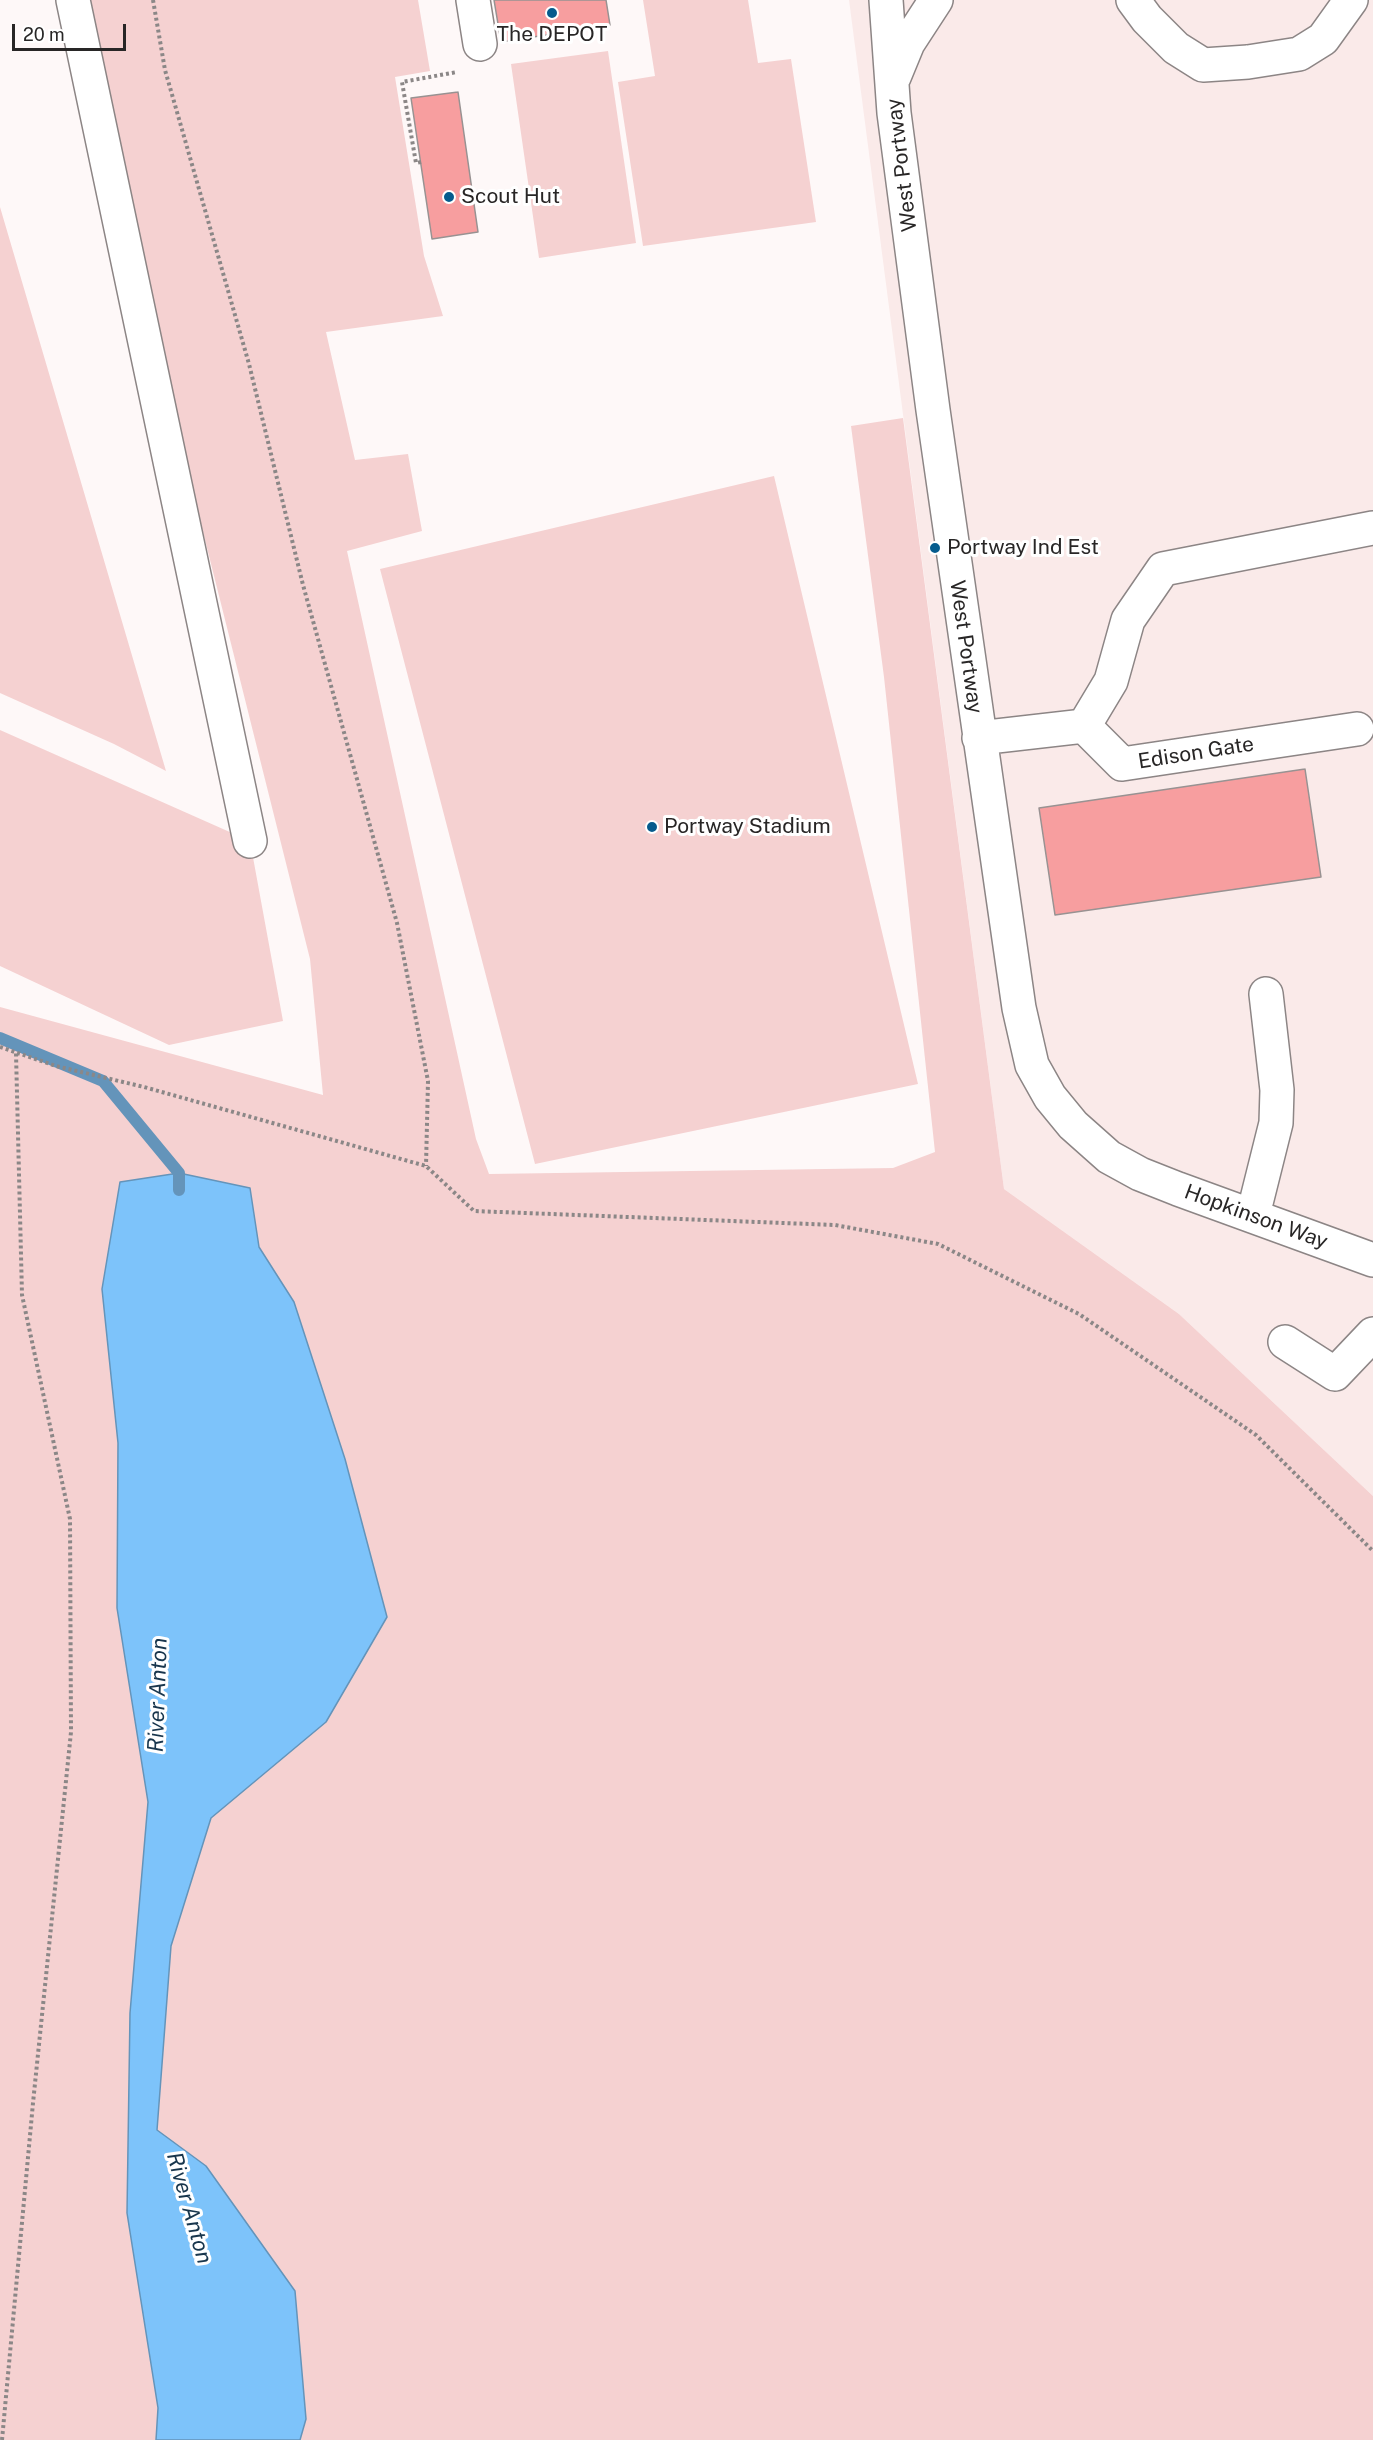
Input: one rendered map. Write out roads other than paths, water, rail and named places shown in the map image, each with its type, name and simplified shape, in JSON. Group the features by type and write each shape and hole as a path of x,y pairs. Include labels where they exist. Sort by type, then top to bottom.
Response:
{"street":[{"path":"74,0 250,841"},
{"path":"473,0 480,44"},
{"name":"West Portway","path":"886,0 894,113 979,738 1019,1008 1032,1065 1050,1097 1073,1125 1109,1157 1140,1174"},
{"path":"893,81 908,43 936,0"},
{"path":"1133,0 1147,19 1176,48 1203,64 1248,62 1299,54 1323,39 1350,0"},
{"path":"979,738 1084,726 1111,681 1128,620 1163,569 1373,528"},
{"name":"Edison Gate","path":"1084,726 1122,764 1357,729"},
{"path":"1253,1215 1276,1123 1277,1090 1266,994"},
{"name":"Hopkinson Way","path":"1140,1174 1373,1260"},
{"path":"1285,1342 1335,1374 1373,1334"}],"water":[{"path":"179,1173 250,1188 259,1247 294,1302 345,1459 387,1617 326,1722 211,1818 171,1946 157,2130 206,2166 295,2291 306,2419 300,2440 156,2440 158,2408 127,2213 130,2013 148,1802 117,1608 118,1443 102,1289 120,1182"}],"waterway":[{"name":"River Anton","path":"0,1038 103,1081 179,1173 179,1190"}],"place":[{"name":"The DEPOT","path":"552,13"},
{"name":"Scout Hut","path":"449,197"},
{"name":"Portway Ind Est","path":"935,548"},
{"name":"Portway Stadium","path":"652,827"}]}
